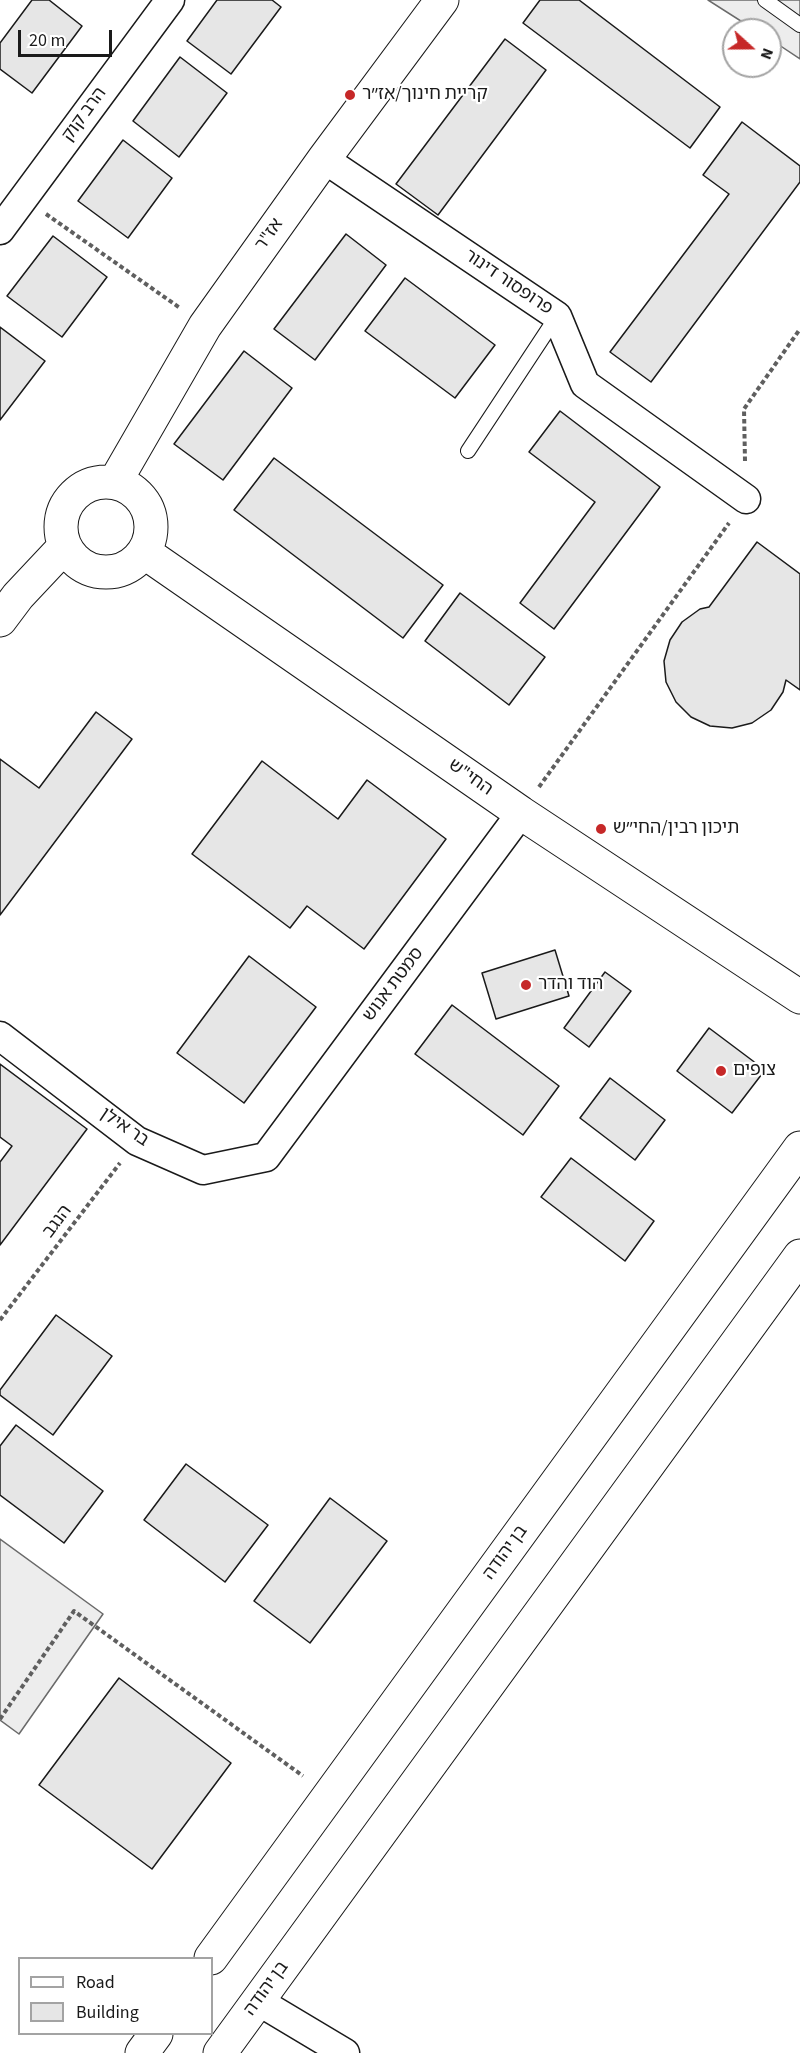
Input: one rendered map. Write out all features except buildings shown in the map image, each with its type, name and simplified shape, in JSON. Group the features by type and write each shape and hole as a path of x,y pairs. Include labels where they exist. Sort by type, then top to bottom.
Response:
{"main road":[{"name":"אז\"ר","path":"115,482 206,326 324,159 442,0"},
{"path":"101,482 115,482 141,497 152,524 150,539 144,552 135,562 123,570 103,572 83,566 72,557 65,546 62,518 67,504 76,494 88,486 101,482"},
{"path":"0,620 18,596 65,546"},
{"name":"החי\"ש","path":"144,552 521,813 799,997"},
{"name":"בן יהודה","path":"212,1957 800,1148"},
{"name":"בן יהודה","path":"220,2053 800,1256"},
{"path":"142,2053 155,2035"}],"street":[{"name":"הרב קוק","path":"0,230 170,0"},
{"name":"פרופסור דינור","path":"324,159 557,316 585,384 746,499"},
{"name":"סמטת אנוש","path":"266,1157 521,813"},
{"name":"בר אילן","path":"0,1036 138,1140 203,1170 266,1157"},
{"path":"258,2001 345,2053"}],"lane":[{"path":"765,0 800,25"},
{"path":"468,451 557,316"}],"path":[{"path":"23,198 206,326"},
{"path":"521,813 746,499 744,409 800,329"},
{"name":"הנגב","path":"0,1320 138,1140"},
{"path":"0,1719 74,1611 330,1796"}],"shaded area":[{"path":"708,0 800,0 800,59 782,47 782,18 736,18"},
{"path":"0,1539 103,1614 19,1734 0,1720"}],"place":[{"name":"קריית חינוך/אז״ר","path":"350,95"},
{"name":"תיכון רבין/החי״ש","path":"601,829"},
{"name":"הוד והדר","path":"526,985"},
{"name":"צופים","path":"721,1071"}]}
